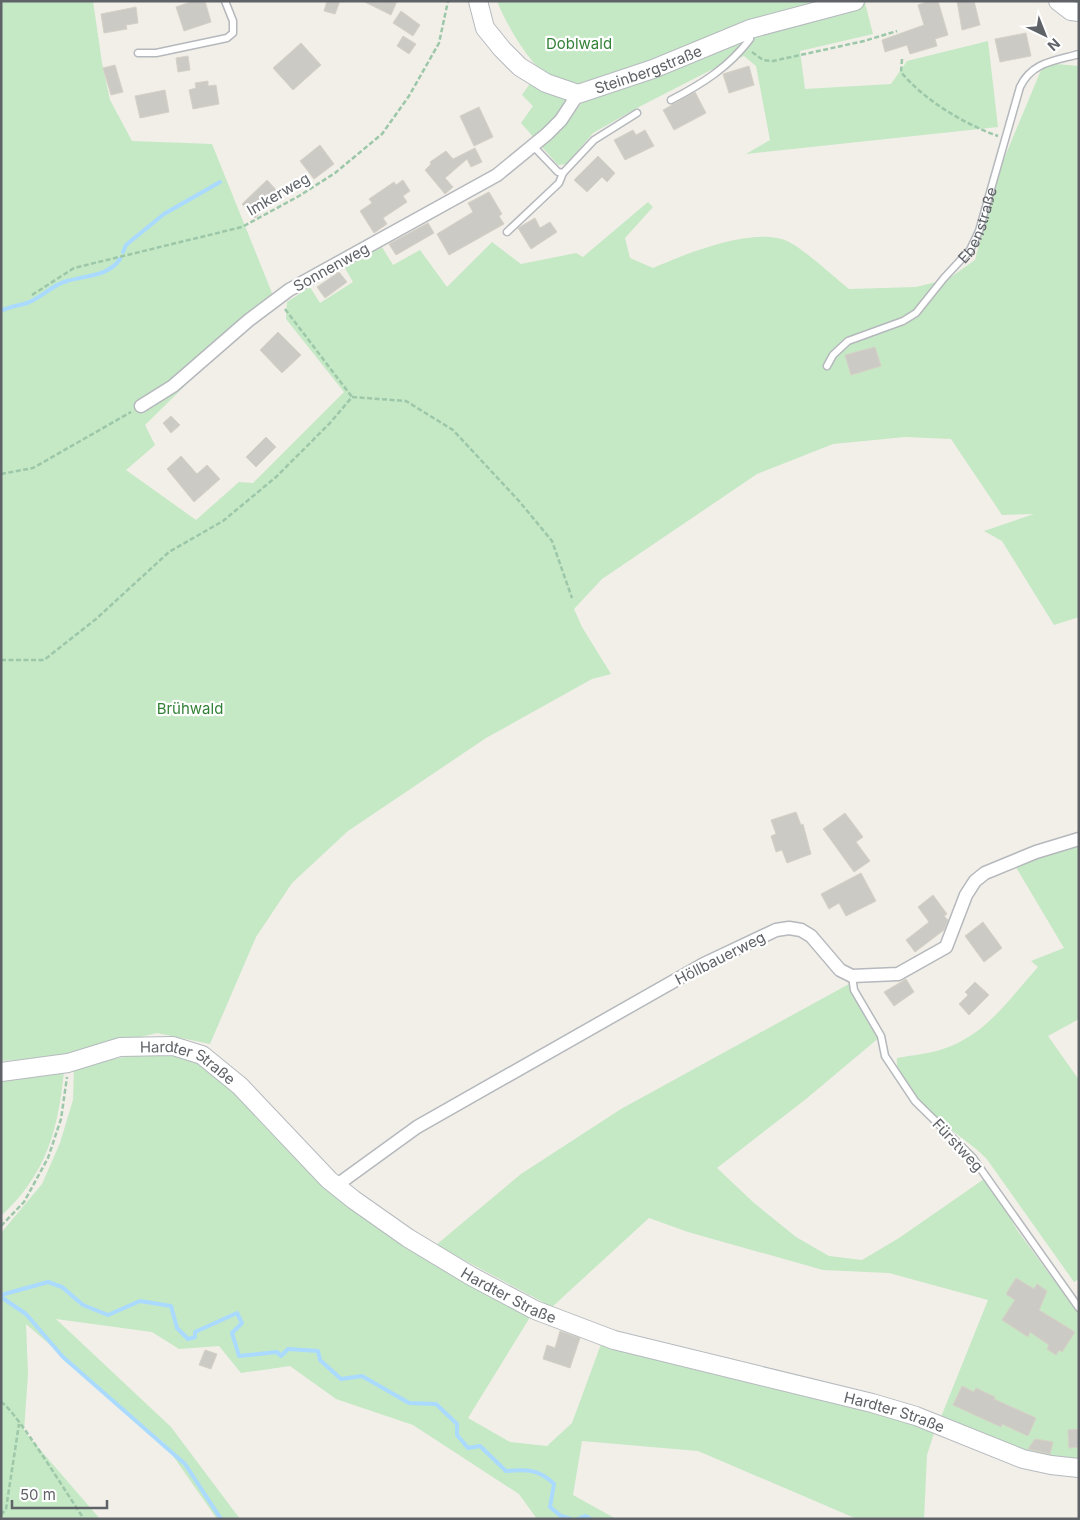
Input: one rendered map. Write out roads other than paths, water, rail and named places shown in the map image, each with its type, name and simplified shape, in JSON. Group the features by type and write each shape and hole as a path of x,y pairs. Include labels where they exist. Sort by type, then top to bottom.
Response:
{"street":[{"name":"Steinbergstraße","path":"478,1 486,28 502,49 520,67 546,83 578,94 855,1"},
{"path":"1058,1 1071,11 1079,12"},
{"name":"Sonnenweg","path":"141,406 173,386 289,290 497,174 534,147 560,120 578,94"},
{"path":"852,976 898,974 938,952 950,939 966,895 975,881 985,873 1036,852 1079,839"},
{"name":"Höllbauerweg","path":"337,1185 417,1127 704,964 776,930 789,928 801,930 811,936 840,970 852,976"},
{"name":"Hardter Straße","path":"1,1072 68,1063 120,1047 172,1046 202,1055 240,1086 329,1180 354,1200 408,1238 471,1276 534,1310 614,1340 872,1403 916,1416 1023,1459 1051,1466 1079,1468"}],"lane":[{"path":"138,53 156,54 227,38 233,33 235,27 225,1"},
{"path":"671,100 705,82 726,66 748,37"},
{"name":"Ebenstraße","path":"827,366 832,355 848,341 903,321 916,313 944,278 970,250 979,230 1020,87 1026,76 1040,64 1079,54"},
{"path":"507,232 559,183 564,173 594,140 637,113"},
{"path":"534,147 558,172 564,173"},
{"name":"Fürstweg","path":"852,976 854,990 881,1036 885,1056 915,1101 973,1158 1007,1209 1079,1308"}],"waterway":[{"path":"123,252 126,245 164,214 220,182"},
{"path":"1,311 32,301 64,282 102,273 115,265 120,259"},
{"path":"1,1295 48,1282 62,1287 83,1305 108,1315 140,1301 171,1306 177,1328 188,1339 195,1337 195,1332 237,1313 242,1323 232,1333 239,1356 277,1352 281,1356 288,1349 318,1351 320,1360 341,1379 362,1376 409,1403 436,1404 457,1424 457,1435 468,1448 480,1446 506,1471 532,1471 543,1475 554,1484 550,1507 561,1516 571,1519"},
{"path":"1,1297 26,1314 63,1357 185,1464 221,1519"},
{"path":"577,1519 585,1516 591,1519"}],"park label":[{"name":"Doblwald","path":"579,43"},
{"name":"Brühwald","path":"190,708"}]}
